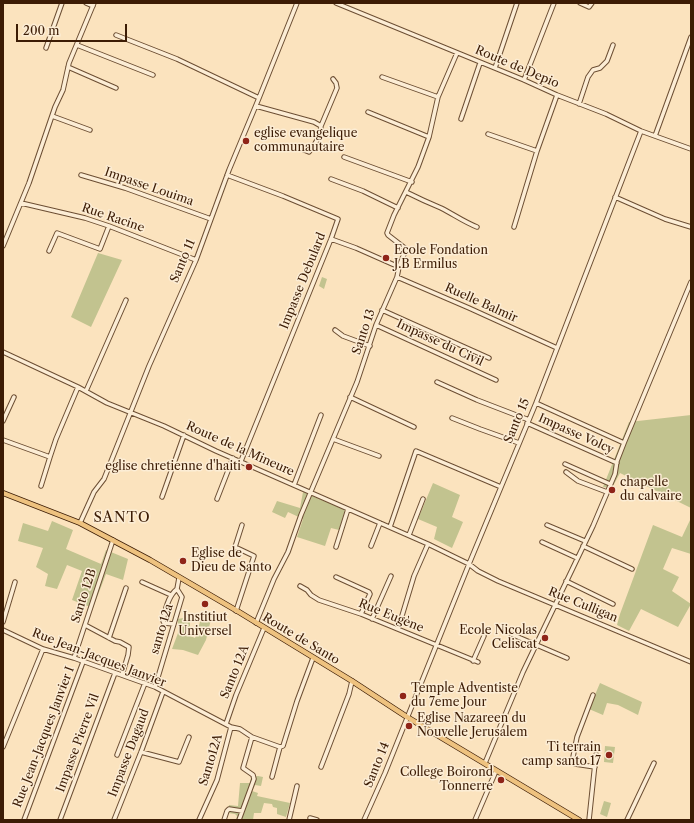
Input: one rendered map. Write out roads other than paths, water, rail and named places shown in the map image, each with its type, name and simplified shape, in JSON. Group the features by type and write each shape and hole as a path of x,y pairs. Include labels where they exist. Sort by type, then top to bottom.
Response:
{"main road":[{"name":"Route de Santo","path":"3,493 80,523 150,560 352,681 407,717 485,763 571,818 579,820"}],"street":[{"path":"46,48 62,3"},
{"path":"3,246 21,203 52,116 63,90 68,67 93,4 86,3"},
{"name":"Santo 11","path":"80,523 94,492 104,479 148,366 196,260 227,175 260,98 297,3"},
{"name":"Route de Depio","path":"336,3 606,114 641,131 691,149"},
{"path":"346,8 348,3"},
{"path":"495,68 517,3"},
{"path":"524,80 554,3"},
{"path":"580,3 589,7 592,3"},
{"path":"116,35 177,59 260,98"},
{"path":"655,136 691,37"},
{"path":"77,45 153,75"},
{"path":"579,104 590,73 600,68 608,61 613,45"},
{"name":"Santo 13","path":"256,623 274,579 288,552 311,492 357,382 376,325 397,277 406,249 387,234 398,208 412,182 429,137 438,97 457,53"},
{"path":"461,119 480,63"},
{"path":"68,67 116,88"},
{"path":"382,77 438,97"},
{"path":"286,149 294,146 309,152 322,130 321,126 338,88 333,79"},
{"path":"514,227 537,151 557,95"},
{"path":"256,106 314,122 321,126"},
{"path":"368,112 429,137"},
{"path":"52,116 90,130"},
{"name":"Santo 15","path":"407,717 536,403 641,131"},
{"path":"488,134 537,151"},
{"path":"344,157 412,182"},
{"name":"Impasse Louima","path":"81,175 125,188 211,219"},
{"name":"Impasse Debulard","path":"227,175 337,218 338,221 241,462"},
{"path":"331,179 363,191 398,208"},
{"path":"406,192 477,227"},
{"path":"615,197 691,227"},
{"name":"Rue Racine","path":"21,203 85,218 196,260"},
{"path":"49,252 57,234 100,249 109,226"},
{"path":"331,239 399,267"},
{"name":"Ruelle Balmir","path":"397,277 475,310 557,348"},
{"path":"485,763 523,672 583,546 615,474 624,443 691,282"},
{"path":"86,392 126,300"},
{"path":"382,310 489,358"},
{"name":"Impasse du Civil","path":"376,325 496,380"},
{"path":"335,330 343,336 370,346"},
{"name":"Route de la Mineure","path":"3,352 78,387 107,403 409,535 469,564"},
{"name":"Impasse Volcy","path":"437,382 617,463"},
{"path":"41,486 56,439 78,387"},
{"path":"3,420 14,397"},
{"path":"350,397 414,428"},
{"path":"536,403 624,443"},
{"path":"294,485 321,415"},
{"path":"452,418 519,443"},
{"path":"162,497 184,436"},
{"path":"333,439 378,456"},
{"path":"3,440 50,457"},
{"path":"390,527 416,451 501,487"},
{"path":"217,499 233,458"},
{"path":"565,464 610,484"},
{"path":"566,472 578,481 607,492"},
{"path":"409,535 423,499"},
{"path":"336,547 348,509"},
{"path":"371,546 380,523"},
{"path":"236,611 254,556 235,547 242,525"},
{"path":"547,525 585,541"},
{"name":"Santo 12B","path":"74,658 113,540"},
{"path":"542,542 577,558"},
{"path":"398,629 411,583 428,544"},
{"path":"583,546 632,569"},
{"name":"Rue Culligan","path":"469,564 478,571 498,581 691,662"},
{"path":"372,619 391,576"},
{"path":"336,577 369,592 370,594 361,614"},
{"name":"santo 12a","path":"154,687 182,597 176,586 179,578"},
{"path":"566,581 613,604"},
{"path":"3,622 15,582"},
{"path":"142,582 171,594"},
{"name":"Rue Eugène","path":"300,586 319,600 361,614 478,662"},
{"path":"109,638 126,588"},
{"path":"174,624 164,623 162,621 171,594 177,589"},
{"path":"85,625 129,647 122,675"},
{"name":"Santo 12A","path":"226,724 236,695 264,628"},
{"name":"Rue Jean-Jacques Janvier","path":"3,630 43,649 74,658 154,687 231,727 240,729 252,737 280,747"},
{"path":"511,634 567,658"},
{"path":"473,660 484,636"},
{"path":"3,747 43,649"},
{"path":"272,777 280,747 283,746 297,701 313,658"},
{"name":"Rue Jean-Jacques Janvier I","path":"24,820 83,662"},
{"name":"Impasse Pierre Vil","path":"60,820 115,673"},
{"path":"321,767 349,694 352,681"},
{"path":"117,756 145,684"},
{"name":"Impasse Dagaud","path":"114,820 163,692"},
{"path":"593,695 577,737 572,762 575,764 595,767"},
{"name":"Santo 14","path":"364,820 385,773 407,717"},
{"name":"Santo12A","path":"199,820 217,780 231,727"},
{"path":"141,752 179,762 189,737"},
{"path":"239,820 254,778 253,775 243,768 252,737"},
{"path":"589,820 596,754"},
{"path":"627,820 654,763"},
{"path":"476,819 496,771"},
{"path":"289,820 297,786"},
{"path":"224,820 229,809 242,811"},
{"path":"310,818 317,820"}],"place":[{"name":"eglise evangelique communautaire","path":"246,141"},
{"name":"Ecole Fondation J.B Ermilus","path":"386,258"},
{"name":"eglise chretienne d'haiti","path":"249,467"},
{"name":"chapelle du calvaire","path":"612,490"},
{"name":"Eglise de Dieu de Santo","path":"183,561"},
{"name":"Institiut Universel","path":"205,604"},
{"name":"Ecole Nicolas Celiscat","path":"545,638"},
{"name":"Temple Adventiste du 7eme Jour","path":"403,696"},
{"name":"Eglise Nazareen du Nouvelle Jerusalem","path":"409,726"},
{"name":"Ti terrain camp santo 17","path":"609,755"},
{"name":"College Boirond Tonnerre","path":"501,780"}],"district":[{"name":"SANTO","path":"122,518"}]}
